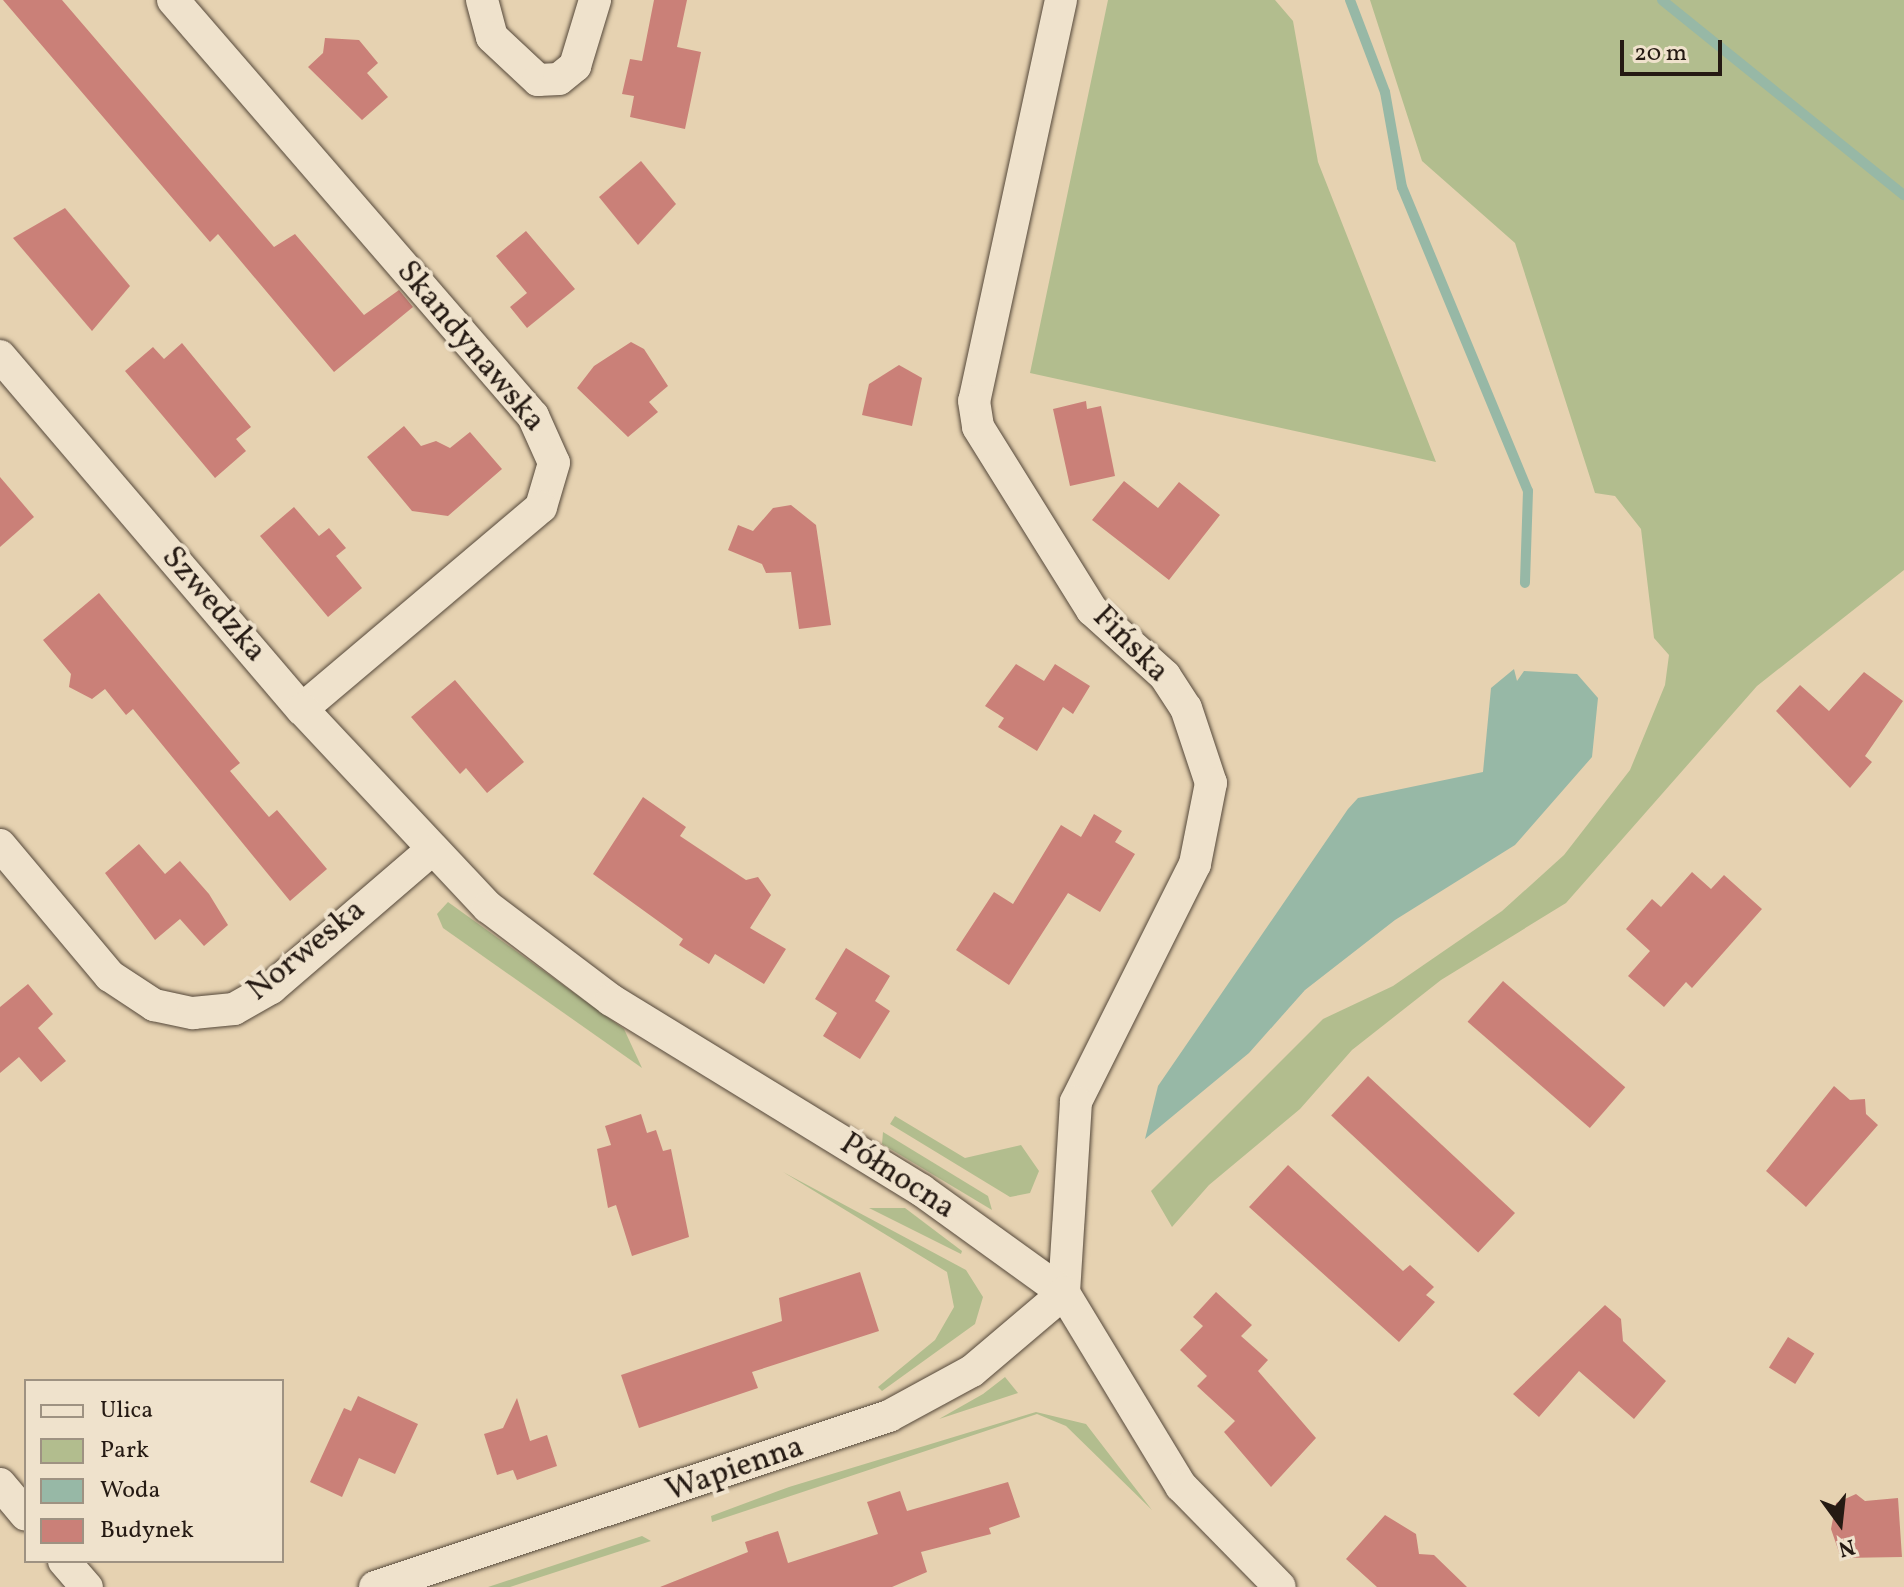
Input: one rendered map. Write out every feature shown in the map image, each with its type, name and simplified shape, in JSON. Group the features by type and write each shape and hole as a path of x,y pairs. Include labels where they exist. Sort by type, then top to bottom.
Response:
{"street":[{"name":"Skandynawska","path":"173,0 533,416 554,463 541,507 302,709"},
{"path":"482,0 492,37 538,80 559,79 575,66 595,0"},
{"name":"Fińska","path":"1061,0 974,401 978,427 1092,610 1165,676 1186,708 1211,783 1195,864 1076,1102 1064,1293"},
{"name":"Szwedzka","path":"0,356 302,709 430,851"},
{"name":"Norweska","path":"0,845 110,976 154,1005 193,1013 234,1009 271,988 430,851"},
{"name":"Północna","path":"430,851 579,978 909,1182 1064,1293 1181,1486 1280,1587"},
{"name":"Wapienna","path":"375,1587 889,1416 972,1371 1064,1293"},
{"path":"0,1484 24,1513"},
{"path":"66,1563 87,1587"}],"green space":[{"path":"1108,0 1275,0 1293,21 1318,162 1436,462 1030,373"},
{"path":"1370,0 1904,0 1904,570 1757,686 1566,903 1441,980 1352,1050 1300,1109 1209,1185 1172,1227 1151,1191 1323,1019 1393,986 1502,911 1564,855 1630,770 1665,685 1669,655 1654,638 1641,529 1615,496 1595,493 1515,243 1422,161"},
{"path":"448,902 624,1029 642,1068 443,928 437,914"},
{"path":"895,1116 965,1158 1021,1145 1039,1171 1030,1193 1010,1197 890,1124"},
{"path":"883,1132 988,1196 992,1210 882,1144"},
{"path":"783,1172 966,1270 983,1297 975,1324 882,1391 878,1387 935,1340 954,1307 947,1272"},
{"path":"869,1208 905,1208 962,1251 961,1254"},
{"path":"1005,1377 1018,1393 939,1419 983,1394"},
{"path":"1036,1412 1086,1424 1152,1510 1066,1426 1037,1414 712,1522 711,1516 789,1487"},
{"path":"642,1536 651,1541 510,1587 488,1587"}],"water":[{"path":"1514,669 1517,681 1524,671 1577,674 1598,698 1592,757 1515,845 1395,920 1305,990 1249,1053 1145,1139 1158,1086 1348,809 1358,798 1483,772 1491,688"}],"building":[{"path":"3,0 62,0 274,247 295,234 364,315 399,290 413,307 334,372 218,234 210,242"},
{"path":"654,0 687,0 677,47 701,52 685,129 630,117 634,96 622,94 630,59 642,61"},
{"path":"325,38 359,40 378,63 367,73 388,97 362,120 308,67 323,53"},
{"path":"641,161 676,204 638,245 599,197"},
{"path":"65,208 130,286 92,331 13,238"},
{"path":"526,231 575,289 527,328 510,307 527,293 496,256"},
{"path":"631,342 644,349 668,386 649,402 658,412 628,437 577,388 594,366"},
{"path":"182,343 251,427 236,439 246,451 215,478 125,371 153,347 164,359"},
{"path":"899,365 922,378 912,426 862,415 869,384"},
{"path":"1086,401 1087,409 1101,406 1115,476 1070,486 1053,409"},
{"path":"404,426 421,446 436,441 450,448 470,432 502,469 448,516 412,511 367,457"},
{"path":"0,477 34,517 0,547"},
{"path":"1124,481 1158,508 1179,482 1220,515 1169,580 1092,520"},
{"path":"791,505 816,525 831,625 799,629 791,572 766,573 762,564 728,550 738,525 753,531 773,508"},
{"path":"294,507 319,536 329,528 346,548 336,556 362,588 328,617 260,536"},
{"path":"99,593 240,763 230,771 269,817 277,810 327,869 290,901 133,709 126,715 105,689 92,699 69,687 71,674 43,640"},
{"path":"1016,664 1044,681 1055,664 1090,686 1073,714 1063,707 1037,751 998,727 1004,718 985,706"},
{"path":"1864,672 1903,701 1865,756 1872,762 1850,788 1776,711 1800,685 1829,711"},
{"path":"455,680 524,762 487,793 466,768 460,774 411,717"},
{"path":"643,797 686,827 680,836 746,880 758,877 771,895 750,928 786,949 764,984 715,954 709,964 679,945 683,939 593,874"},
{"path":"1094,814 1122,831 1115,842 1135,854 1100,912 1068,893 1009,985 956,950 994,892 1013,904 1061,825 1081,837"},
{"path":"139,844 165,874 180,861 209,894 228,925 204,946 180,919 155,940 105,873"},
{"path":"1692,872 1711,889 1724,875 1762,909 1692,988 1686,982 1664,1007 1628,976 1650,951 1626,929 1652,899 1661,907"},
{"path":"846,948 890,976 875,1001 890,1011 860,1059 823,1036 837,1013 815,999"},
{"path":"1503,981 1625,1087 1590,1128 1468,1022"},
{"path":"28,984 53,1014 38,1028 66,1061 41,1082 19,1057 0,1073 0,1007"},
{"path":"1368,1076 1515,1213 1478,1253 1331,1115"},
{"path":"1834,1086 1850,1100 1865,1099 1866,1114 1878,1125 1806,1207 1766,1171"},
{"path":"641,1114 647,1133 656,1130 663,1151 671,1149 689,1237 632,1256 616,1205 608,1208 597,1149 611,1145 605,1126"},
{"path":"1288,1165 1403,1271 1410,1265 1434,1287 1426,1295 1435,1302 1399,1342 1249,1207"},
{"path":"860,1272 879,1331 752,1372 758,1388 639,1428 621,1375 782,1321 779,1298"},
{"path":"1216,1292 1252,1325 1241,1336 1268,1360 1258,1371 1316,1438 1271,1487 1224,1432 1235,1421 1197,1386 1207,1376 1180,1350 1203,1326 1193,1317"},
{"path":"1605,1305 1621,1319 1623,1341 1666,1381 1634,1419 1579,1371 1539,1417 1513,1394"},
{"path":"1788,1337 1814,1353 1795,1384 1769,1368"},
{"path":"358,1396 418,1424 395,1474 359,1458 342,1497 310,1482 344,1408 351,1411"},
{"path":"517,1398 530,1441 547,1435 557,1466 517,1480 513,1470 497,1475 484,1434 503,1428"},
{"path":"1008,1482 1020,1517 989,1528 991,1534 921,1552 927,1572 892,1587 660,1587 748,1552 745,1542 778,1531 788,1563 878,1534 867,1502 900,1491 907,1511"},
{"path":"1856,1494 1865,1501 1898,1498 1902,1557 1841,1558 1831,1529 1836,1503"},
{"path":"1385,1515 1416,1534 1419,1554 1434,1555 1467,1587 1377,1587 1346,1559"}],"waterway":[{"path":"1350,0 1385,92 1402,187 1528,491 1525,583"},
{"path":"1662,0 1904,195"}]}
